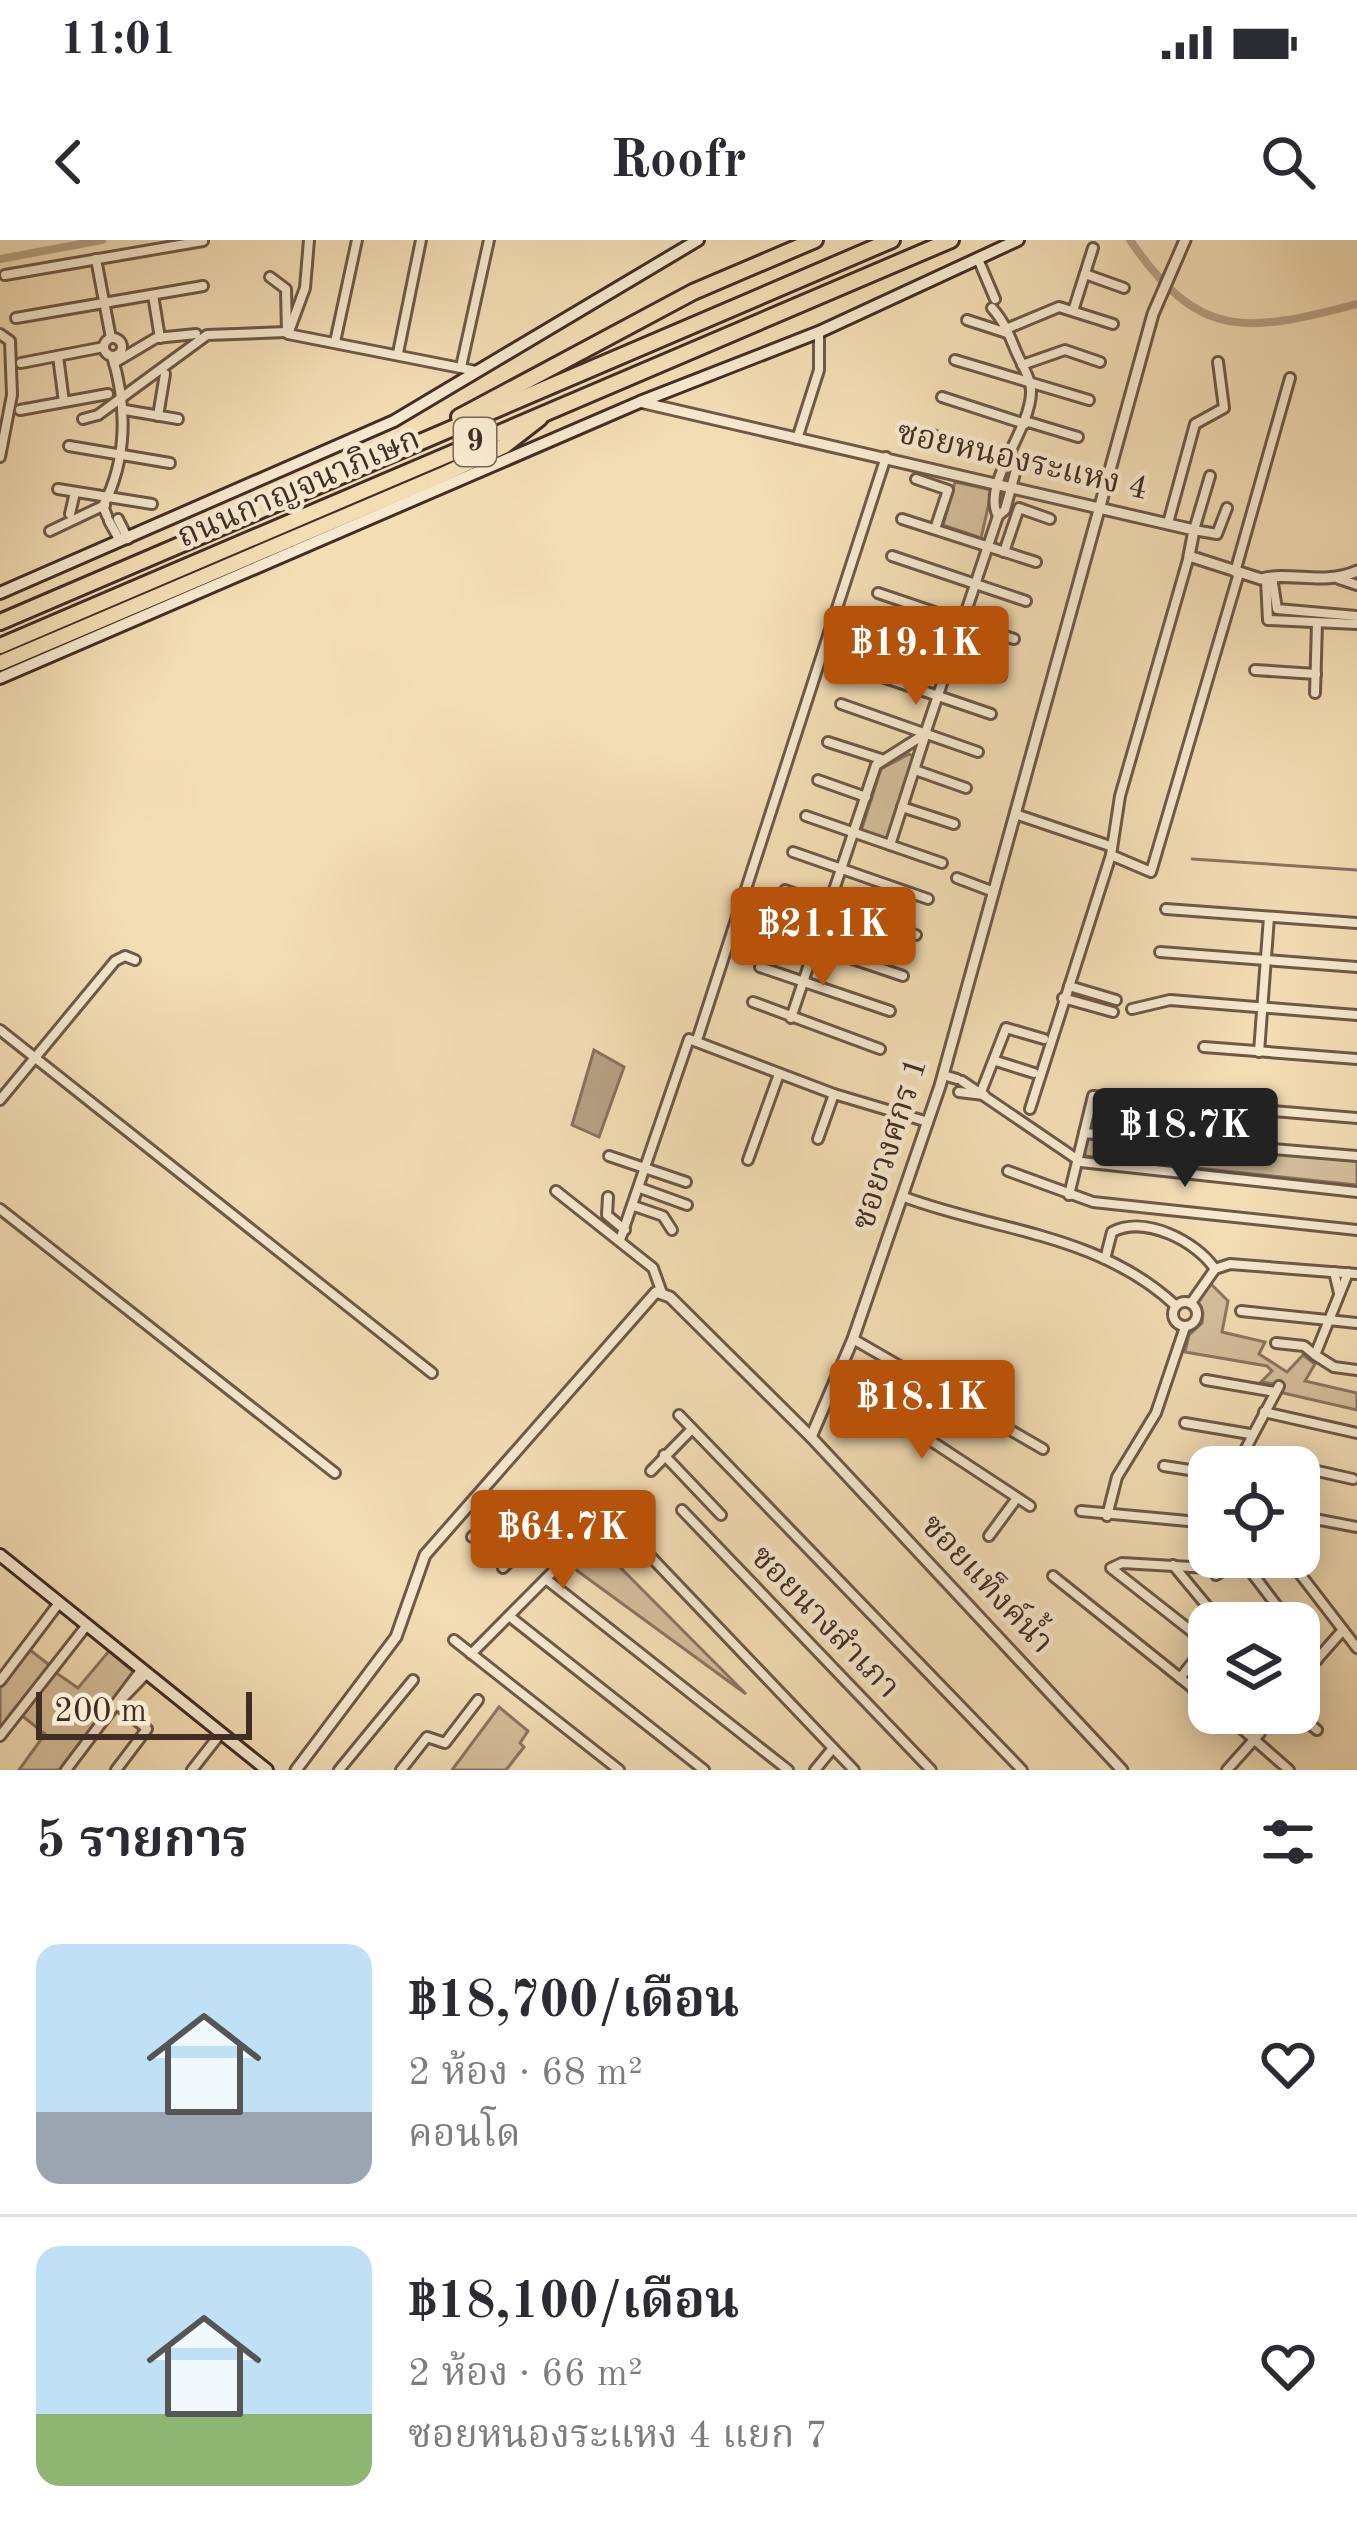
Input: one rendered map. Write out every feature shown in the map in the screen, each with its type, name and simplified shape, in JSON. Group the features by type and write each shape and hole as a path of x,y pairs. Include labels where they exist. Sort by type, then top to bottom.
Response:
{"highway":[{"path":"424,439 501,391 693,292 815,240"},
{"name":"ถนนกาญจนาภิเษก","path":"0,622 892,240"},
{"name":"ถนนกาญจนาภิเษก","path":"0,646 950,240"},
{"path":"0,663 504,446 549,411"},
{"path":"196,562 269,549"}],"main road":[{"path":"0,593 378,429 698,240"},
{"path":"0,678 640,402 819,332 1018,240"},
{"path":"0,1556 267,1770"}],"street":[{"path":"287,333 304,288 309,240"},
{"path":"335,342 357,240"},
{"path":"398,353 421,240"},
{"path":"461,367 489,240"},
{"name":"ซอยวงศกร 1","path":"811,1437 854,1340 928,1122 948,1086 994,892 1154,314 1185,240"},
{"path":"5,275 203,241"},
{"path":"1073,311 1093,248"},
{"path":"977,258 1030,382 1025,423 997,483 993,506 998,516"},
{"path":"96,259 111,338 122,346 113,359"},
{"path":"1085,274 1124,287"},
{"path":"270,278 288,295 287,333"},
{"path":"16,317 203,286"},
{"path":"153,295 160,338"},
{"path":"968,320 1007,331 1059,307 1112,324"},
{"path":"797,439 819,370 819,332"},
{"path":"83,419 98,415 207,335 287,333 476,371"},
{"path":"0,334 10,341 13,370 0,457"},
{"path":"113,359 160,338 196,334"},
{"path":"21,363 104,347 111,338"},
{"path":"104,347 124,394 110,507 124,541"},
{"path":"1022,365 1065,350 1100,362"},
{"path":"58,356 64,402"},
{"path":"956,360 1089,400"},
{"path":"1168,523 1196,424 1224,408 1218,362"},
{"path":"158,416 165,374"},
{"path":"1015,814 1111,851 1150,872 1290,378"},
{"path":"20,410 108,394"},
{"path":"942,397 1078,437"},
{"name":"ซอยหนองระแหง 4","path":"640,402 1103,505 1194,530"},
{"path":"125,410 178,419"},
{"path":"932,435 1065,475"},
{"path":"69,446 170,463"},
{"path":"697,1040 886,457"},
{"path":"890,845 998,516 1005,510 1017,466 1011,459"},
{"path":"1030,1108 1111,851 1139,725 1210,476"},
{"path":"916,479 948,490 934,529"},
{"path":"58,489 110,507"},
{"path":"70,514 75,492"},
{"path":"50,531 110,507 152,504"},
{"path":"1004,551 1019,508 1050,519"},
{"path":"1194,530 1217,534 1226,508"},
{"path":"902,519 1036,562"},
{"path":"892,556 1026,602"},
{"path":"1189,556 1237,572 1312,582 1357,571"},
{"path":"1269,578 1277,609 1317,619"},
{"path":"1269,578 1264,616 1357,620"},
{"path":"1339,579 1357,585"},
{"path":"878,593 1014,639"},
{"path":"1315,693 1317,619"},
{"path":"866,630 1001,676"},
{"path":"854,667 991,714"},
{"path":"1255,670 1316,674"},
{"path":"841,704 978,752"},
{"path":"828,742 881,759 913,747 926,734"},
{"path":"790,1018 881,759"},
{"path":"914,770 966,788"},
{"path":"818,780 866,796"},
{"path":"902,807 954,824"},
{"path":"806,816 942,863"},
{"path":"793,852 928,899"},
{"path":"957,878 994,892"},
{"path":"785,890 916,935"},
{"path":"1166,909 1357,923"},
{"path":"1258,1052 1269,916"},
{"path":"770,931 903,976"},
{"path":"1160,952 1357,967"},
{"path":"0,1100 115,961 125,956 135,960"},
{"path":"760,968 890,1011"},
{"path":"1069,986 1122,1008"},
{"path":"1063,998 1122,1008 1164,1000 1357,1015"},
{"path":"753,1002 880,1049"},
{"path":"983,1094 1006,1028 1044,1039"},
{"path":"0,1030 432,1373"},
{"path":"622,1235 686,1044 697,1040 834,1094 928,1122"},
{"path":"1204,1047 1357,1060"},
{"path":"995,1061 1034,1073"},
{"path":"748,1160 779,1073"},
{"path":"948,1086 959,1080 1081,1162 1357,1192"},
{"path":"948,1086 983,1094"},
{"path":"818,1139 834,1094"},
{"path":"1069,1195 1081,1162 1093,1096 1357,1118"},
{"path":"1084,1133 1357,1156"},
{"path":"609,1156 686,1182"},
{"path":"1008,1171 1069,1195 1357,1230"},
{"path":"640,1188 687,1205"},
{"path":"556,1191 622,1235"},
{"path":"296,1770 396,1637 425,1555 643,1302 662,1293 653,1268 607,1215 608,1197"},
{"path":"904,1197 968,1221 1006,1222 1105,1259 1154,1285 1176,1306"},
{"path":"634,1206 664,1216 672,1230"},
{"path":"0,1209 335,1472"},
{"path":"1105,1259 1112,1232 1135,1228 1187,1243 1215,1269"},
{"path":"1176,1306 1191,1303 1215,1269 1246,1263 1353,1274 1339,1293"},
{"path":"1315,1355 1339,1293 1334,1271"},
{"name":"ซอยแท็งค์น้ำ","path":"662,1293 811,1437 1122,1770"},
{"path":"1107,1516 1117,1477 1156,1413 1185,1327 1198,1317 1191,1303"},
{"path":"1176,1306 1175,1321 1185,1327"},
{"path":"1241,1311 1357,1323"},
{"path":"854,1340 1043,1449"},
{"path":"1276,1343 1304,1346 1334,1367 1357,1370"},
{"path":"837,1379 1030,1506"},
{"path":"1206,1380 1277,1389 1245,1446"},
{"path":"1264,1412 1357,1433"},
{"path":"679,1415 1022,1770"},
{"path":"1185,1423 1250,1434"},
{"path":"651,1471 692,1429"},
{"path":"664,1455 721,1515"},
{"path":"1164,1466 1188,1470"},
{"path":"1320,1472 1353,1479"},
{"path":"482,1491 529,1542 503,1568"},
{"path":"1113,1494 1133,1517"},
{"path":"988,1536 1017,1498"},
{"path":"471,1654 625,1499"},
{"path":"472,1537 500,1510"},
{"name":"ซอยนางสำเภา","path":"682,1510 931,1770"},
{"path":"1081,1511 1188,1521"},
{"path":"610,1514 854,1770"},
{"path":"1320,1520 1357,1527"},
{"path":"488,1551 515,1526"},
{"path":"1188,1628 1111,1568 1115,1563 1212,1572 1242,1559 1274,1602"},
{"path":"1173,1565 1204,1602"},
{"path":"1053,1576 1188,1684"},
{"path":"1303,1578 1357,1648"},
{"path":"546,1579 788,1770"},
{"path":"0,1681 59,1603"},
{"path":"509,1616 704,1770"},
{"path":"0,1736 87,1625"},
{"path":"1320,1657 1343,1630"},
{"path":"454,1640 619,1770"},
{"path":"1180,1678 1188,1668"},
{"path":"66,1770 144,1671"},
{"path":"339,1770 413,1680"},
{"path":"401,1770 427,1737 445,1743 478,1700"},
{"path":"116,1770 147,1729 119,1703"},
{"path":"192,1770 221,1733"},
{"path":"1227,1770 1259,1734 1289,1770"},
{"path":"815,1770 832,1748"}],"shaded area":[{"path":"955,482 992,490 981,538 943,525"},
{"path":"909,754 914,757 888,840 861,831 881,769"},
{"path":"594,1050 624,1067 599,1137 572,1125"},
{"path":"1086,1135 1357,1161 1357,1185 1085,1156"},
{"path":"1205,1278 1228,1301 1222,1332 1265,1342 1259,1354 1287,1372 1303,1355 1315,1364 1305,1381 1357,1393 1357,1410 1283,1393 1282,1385 1261,1382 1272,1371 1267,1366 1185,1352 1189,1335 1202,1323 1203,1313 1191,1299"},
{"path":"592,1539 746,1694 568,1564"},
{"path":"30,1650 52,1667 0,1732 0,1688"},
{"path":"109,1651 135,1673 59,1770 19,1770 45,1734 20,1714 55,1672 78,1688"},
{"path":"499,1707 528,1731 520,1743 524,1747 506,1770 452,1770"}],"waterway":[{"path":"0,259 102,240"},
{"path":"1130,240 1180,297 1204,313 1229,321 1285,320 1357,304"},
{"path":"1192,859 1357,870"}]}
